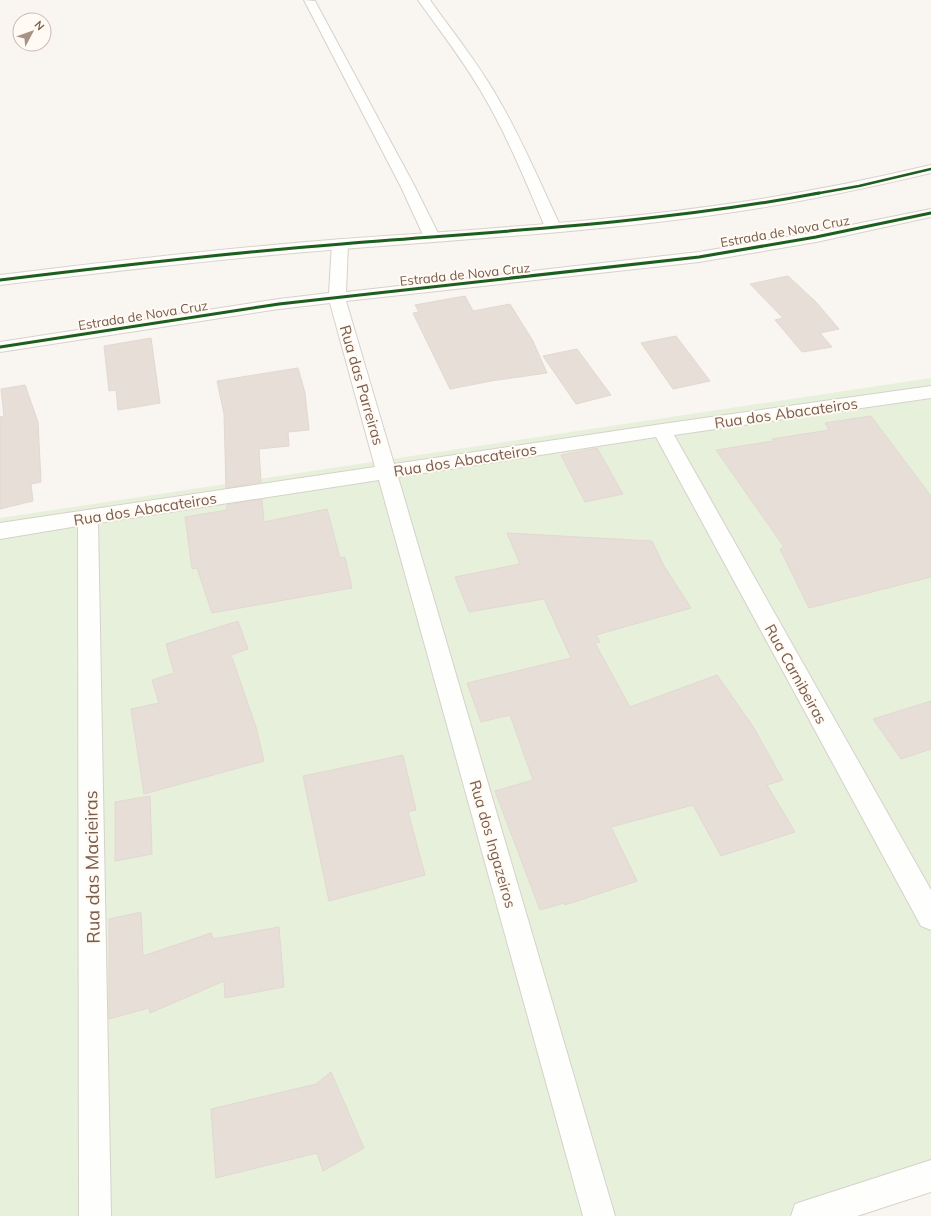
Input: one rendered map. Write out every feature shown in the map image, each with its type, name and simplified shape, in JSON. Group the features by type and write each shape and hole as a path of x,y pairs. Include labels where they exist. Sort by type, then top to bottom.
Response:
{"street":[{"path":"424,0 472,68 497,108 526,166 553,227"},
{"path":"309,1 405,180 432,237"},
{"path":"0,280 132,264 340,244 553,227 704,212 863,185 931,169"},
{"name":"Estrada de Nova Cruz","path":"0,347 279,304 698,257 816,237 931,213"},
{"name":"Rua das Parreiras","path":"340,244 337,298 386,472"},
{"name":"Rua dos Abacateiros","path":"0,531 662,430 928,397"},
{"name":"Rua Carnibeiras","path":"662,430 931,917"},
{"name":"Rua dos Ingazeiros","path":"386,472 600,1216"},
{"name":"Rua das Macieiras","path":"88,518 95,1216"},
{"path":"807,1216 931,1176"}],"green space":[{"path":"931,378 931,1187 863,1216 0,1216 0,518"}],"building":[{"path":"788,276 816,302 839,329 820,333 832,347 802,352 775,320 783,318 750,284"},
{"path":"465,296 473,311 510,304 533,341 547,373 491,381 450,389 413,313 419,312 415,305"},
{"path":"676,336 710,381 673,389 641,343"},
{"path":"151,338 160,403 118,410 116,390 109,391 104,346"},
{"path":"577,349 611,395 576,404 543,356"},
{"path":"298,368 305,393 309,430 288,432 289,446 259,449 261,482 226,488 224,414 217,381"},
{"path":"25,385 38,422 41,482 31,484 33,501 0,509 0,417 4,416 1,389"},
{"path":"871,416 931,496 931,577 809,608 780,549 784,547 716,450 829,430 825,423"},
{"path":"597,448 623,494 585,502 561,455"},
{"path":"262,499 264,522 327,509 340,558 345,557 352,588 212,613 197,568 192,569 185,517 227,510 227,505"},
{"path":"507,533 652,541 664,566 691,608 596,635 600,642 595,643 630,707 717,675 754,728 783,780 767,785 795,832 721,856 693,805 611,827 637,881 565,905 564,903 540,910 495,791 533,780 510,715 481,722 467,683 571,658 544,599 469,612 455,577 520,564"},
{"path":"238,621 248,649 231,655 256,727 264,761 144,794 131,709 159,703 152,680 174,673 166,644"},
{"path":"931,701 931,749 901,759 873,719"},
{"path":"403,755 416,810 408,812 425,875 329,901 303,776"},
{"path":"150,796 152,854 115,861 115,802"},
{"path":"141,912 143,956 211,933 213,939 279,927 284,987 225,998 224,981 150,1013 149,1008 109,1019 109,919"},
{"path":"331,1072 364,1148 323,1171 317,1153 216,1178 211,1109 316,1084"}],"cycle path":[{"path":"0,280 256,251 638,220 786,200 859,186 931,169"},
{"path":"0,347 279,304 699,257 816,237 931,213"}]}
